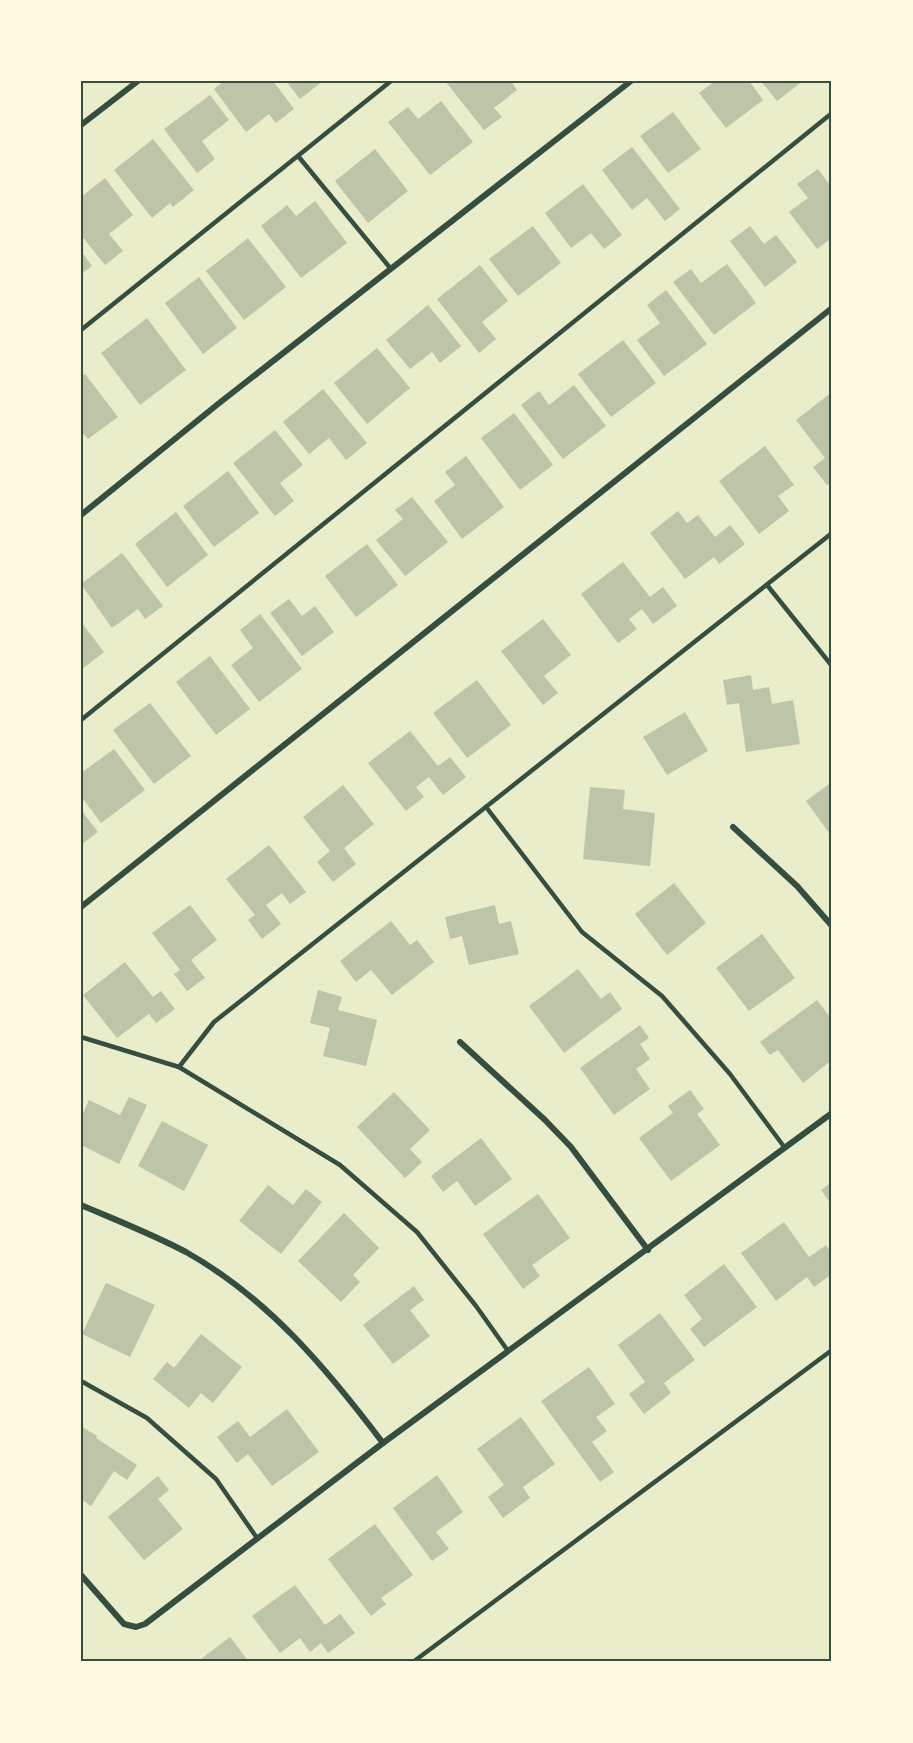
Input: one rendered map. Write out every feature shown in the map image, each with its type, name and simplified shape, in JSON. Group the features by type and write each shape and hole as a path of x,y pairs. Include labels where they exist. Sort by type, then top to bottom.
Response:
{"street":[{"path":"81,125 138,81"},
{"path":"81,514 630,81"},
{"path":"81,907 832,308"},
{"path":"733,827 797,886 832,926"},
{"path":"460,1042 571,1147 648,1250"},
{"path":"81,1575 124,1624 136,1627 145,1624 383,1443 832,1113"},
{"path":"81,1205 188,1253 242,1290 298,1340 340,1386 383,1443"}],"lane":[{"path":"81,330 391,81"},
{"path":"81,720 832,113"},
{"path":"298,156 391,269"},
{"path":"179,1067 214,1022 832,533"},
{"path":"767,585 832,666"},
{"path":"486,807 582,932 662,996 730,1074 784,1148"},
{"path":"81,1037 179,1067 340,1165 417,1232 476,1306 508,1351"},
{"path":"413,1662 832,1350"},
{"path":"81,1382 147,1418 216,1479 257,1538"}],"building":[{"path":"224,81 273,81 294,109 276,123 269,114 246,132 214,89"},
{"path":"286,81 323,81 300,99"},
{"path":"445,81 511,81 517,90 494,108 502,117 484,130"},
{"path":"715,81 749,81 763,100 726,128 699,93"},
{"path":"761,81 803,81 777,101"},
{"path":"210,95 229,120 202,141 215,159 197,173 164,129"},
{"path":"441,101 473,142 430,175 388,122 408,107 418,119"},
{"path":"673,112 701,149 668,173 640,136"},
{"path":"153,139 194,190 173,207 170,203 152,218 114,170"},
{"path":"632,147 680,209 665,221 647,198 632,210 602,170"},
{"path":"375,149 408,191 368,223 335,181"},
{"path":"818,169 832,188 832,238 817,249 789,212 808,198 797,184"},
{"path":"105,178 133,215 109,234 123,251 105,265 81,235 81,197"},
{"path":"583,184 622,235 604,249 591,233 571,248 545,213"},
{"path":"315,201 347,243 301,278 261,226 287,205 296,216"},
{"path":"533,226 561,263 518,296 489,259"},
{"path":"750,226 764,244 776,235 797,262 765,287 730,241"},
{"path":"248,238 286,287 244,320 206,271"},
{"path":"81,251 92,266 81,274"},
{"path":"727,264 756,303 714,335 673,282 691,269 701,283"},
{"path":"480,265 508,301 482,322 496,339 479,353 437,299"},
{"path":"199,277 237,328 203,354 165,303"},
{"path":"666,290 707,344 664,376 637,340 660,323 647,305"},
{"path":"428,305 461,346 440,363 432,352 410,369 386,340"},
{"path":"147,318 186,370 140,405 101,353"},
{"path":"623,340 656,383 611,417 578,374"},
{"path":"377,348 410,388 367,424 334,383"},
{"path":"85,374 118,417 88,439 81,431 81,377"},
{"path":"574,385 606,426 563,459 521,405 539,391 549,405"},
{"path":"323,389 367,443 346,460 329,438 309,454 283,422"},
{"path":"832,392 832,482 827,485 813,467 825,458 796,420"},
{"path":"514,413 553,465 520,490 481,438"},
{"path":"275,430 303,465 280,483 294,501 275,516 233,463"},
{"path":"765,446 794,485 778,496 789,511 759,534 719,481"},
{"path":"466,456 504,507 462,539 434,501 455,485 445,472"},
{"path":"228,471 259,513 214,547 183,506"},
{"path":"412,497 448,542 405,576 376,540 403,519 395,510"},
{"path":"678,511 687,523 698,515 715,537 730,525 745,544 719,564 714,557 685,579 650,533"},
{"path":"176,512 208,555 167,587 135,544"},
{"path":"367,544 398,585 356,617 325,576"},
{"path":"122,553 163,606 145,619 138,609 112,628 81,584"},
{"path":"623,562 650,597 663,587 677,606 653,624 642,609 629,619 637,629 618,643 581,594"},
{"path":"289,599 302,616 315,606 334,632 302,656 270,613"},
{"path":"260,614 302,669 259,702 231,665 253,648 240,630"},
{"path":"543,619 571,655 544,676 558,693 543,705 501,651"},
{"path":"81,622 104,652 81,670"},
{"path":"210,656 250,709 216,735 176,682"},
{"path":"751,675 753,690 769,687 772,704 793,700 800,744 746,752 739,703 727,705 723,680"},
{"path":"477,680 511,725 467,758 433,713"},
{"path":"150,703 191,756 154,784 113,730"},
{"path":"685,712 708,751 667,775 643,737"},
{"path":"410,731 438,766 450,757 466,777 443,795 429,777 416,787 424,797 406,811 368,763"},
{"path":"114,749 145,790 101,823 81,796 81,773"},
{"path":"832,782 832,837 806,801"},
{"path":"343,785 374,824 344,848 356,864 333,882 317,862 330,851 303,817"},
{"path":"590,787 625,790 623,809 655,813 650,866 583,859"},
{"path":"81,810 98,832 81,845"},
{"path":"269,845 306,892 290,904 282,893 266,905 281,924 262,939 248,920 255,915 226,879"},
{"path":"674,883 706,923 667,955 635,914"},
{"path":"190,905 217,940 191,960 205,978 187,991 174,974 180,970 152,933"},
{"path":"495,905 499,924 511,921 519,954 469,965 462,936 450,939 445,917"},
{"path":"391,921 410,945 417,940 434,962 392,995 371,970 356,982 340,961"},
{"path":"762,934 795,978 749,1011 716,968"},
{"path":"125,962 153,997 161,991 175,1009 156,1023 149,1014 117,1038 83,995"},
{"path":"578,969 601,999 610,992 622,1009 564,1053 529,1006"},
{"path":"318,990 342,997 338,1010 377,1020 366,1066 323,1056 330,1028 310,1023"},
{"path":"817,1000 832,1020 832,1060 803,1083 778,1050 770,1055 760,1042"},
{"path":"640,1025 649,1038 640,1044 650,1059 636,1069 650,1089 614,1115 580,1068"},
{"path":"690,1090 704,1109 697,1114 720,1145 671,1181 639,1138 673,1113 668,1106"},
{"path":"394,1092 430,1130 410,1149 422,1162 405,1178 357,1127"},
{"path":"129,1097 147,1105 119,1164 81,1145 81,1118 89,1100 120,1115"},
{"path":"162,1121 208,1145 184,1191 138,1166"},
{"path":"481,1138 512,1179 475,1206 457,1181 443,1192 431,1176"},
{"path":"832,1182 832,1205 821,1190"},
{"path":"268,1185 293,1205 306,1189 322,1202 281,1254 239,1221"},
{"path":"538,1194 570,1238 532,1265 540,1276 523,1289 483,1234"},
{"path":"344,1213 379,1248 353,1275 360,1282 341,1302 298,1261"},
{"path":"784,1222 809,1257 826,1245 832,1254 832,1274 814,1287 807,1277 776,1301 741,1253"},
{"path":"724,1264 757,1307 704,1347 690,1329 702,1319 684,1295"},
{"path":"106,1283 155,1305 130,1357 82,1334"},
{"path":"414,1286 424,1300 410,1310 430,1336 393,1364 363,1325"},
{"path":"660,1313 695,1360 664,1383 671,1393 644,1414 629,1394 645,1382 618,1345"},
{"path":"201,1334 242,1367 213,1403 201,1393 189,1408 153,1379 167,1362 174,1368"},
{"path":"589,1367 615,1404 596,1417 607,1431 592,1442 614,1472 600,1482 541,1401"},
{"path":"287,1409 319,1452 272,1486 248,1454 237,1463 217,1437 238,1421 250,1437"},
{"path":"521,1417 555,1464 523,1487 530,1498 503,1518 488,1497 504,1485 477,1449"},
{"path":"81,1426 137,1465 127,1480 114,1471 91,1506 81,1499"},
{"path":"437,1475 463,1512 436,1532 449,1549 432,1561 393,1508"},
{"path":"158,1476 169,1490 158,1499 183,1529 144,1560 108,1517"},
{"path":"375,1524 413,1575 381,1598 386,1604 371,1616 328,1559"},
{"path":"295,1585 325,1625 340,1614 355,1633 328,1653 321,1643 310,1652 300,1638 280,1653 252,1616"},
{"path":"230,1637 249,1662 197,1662"}]}
